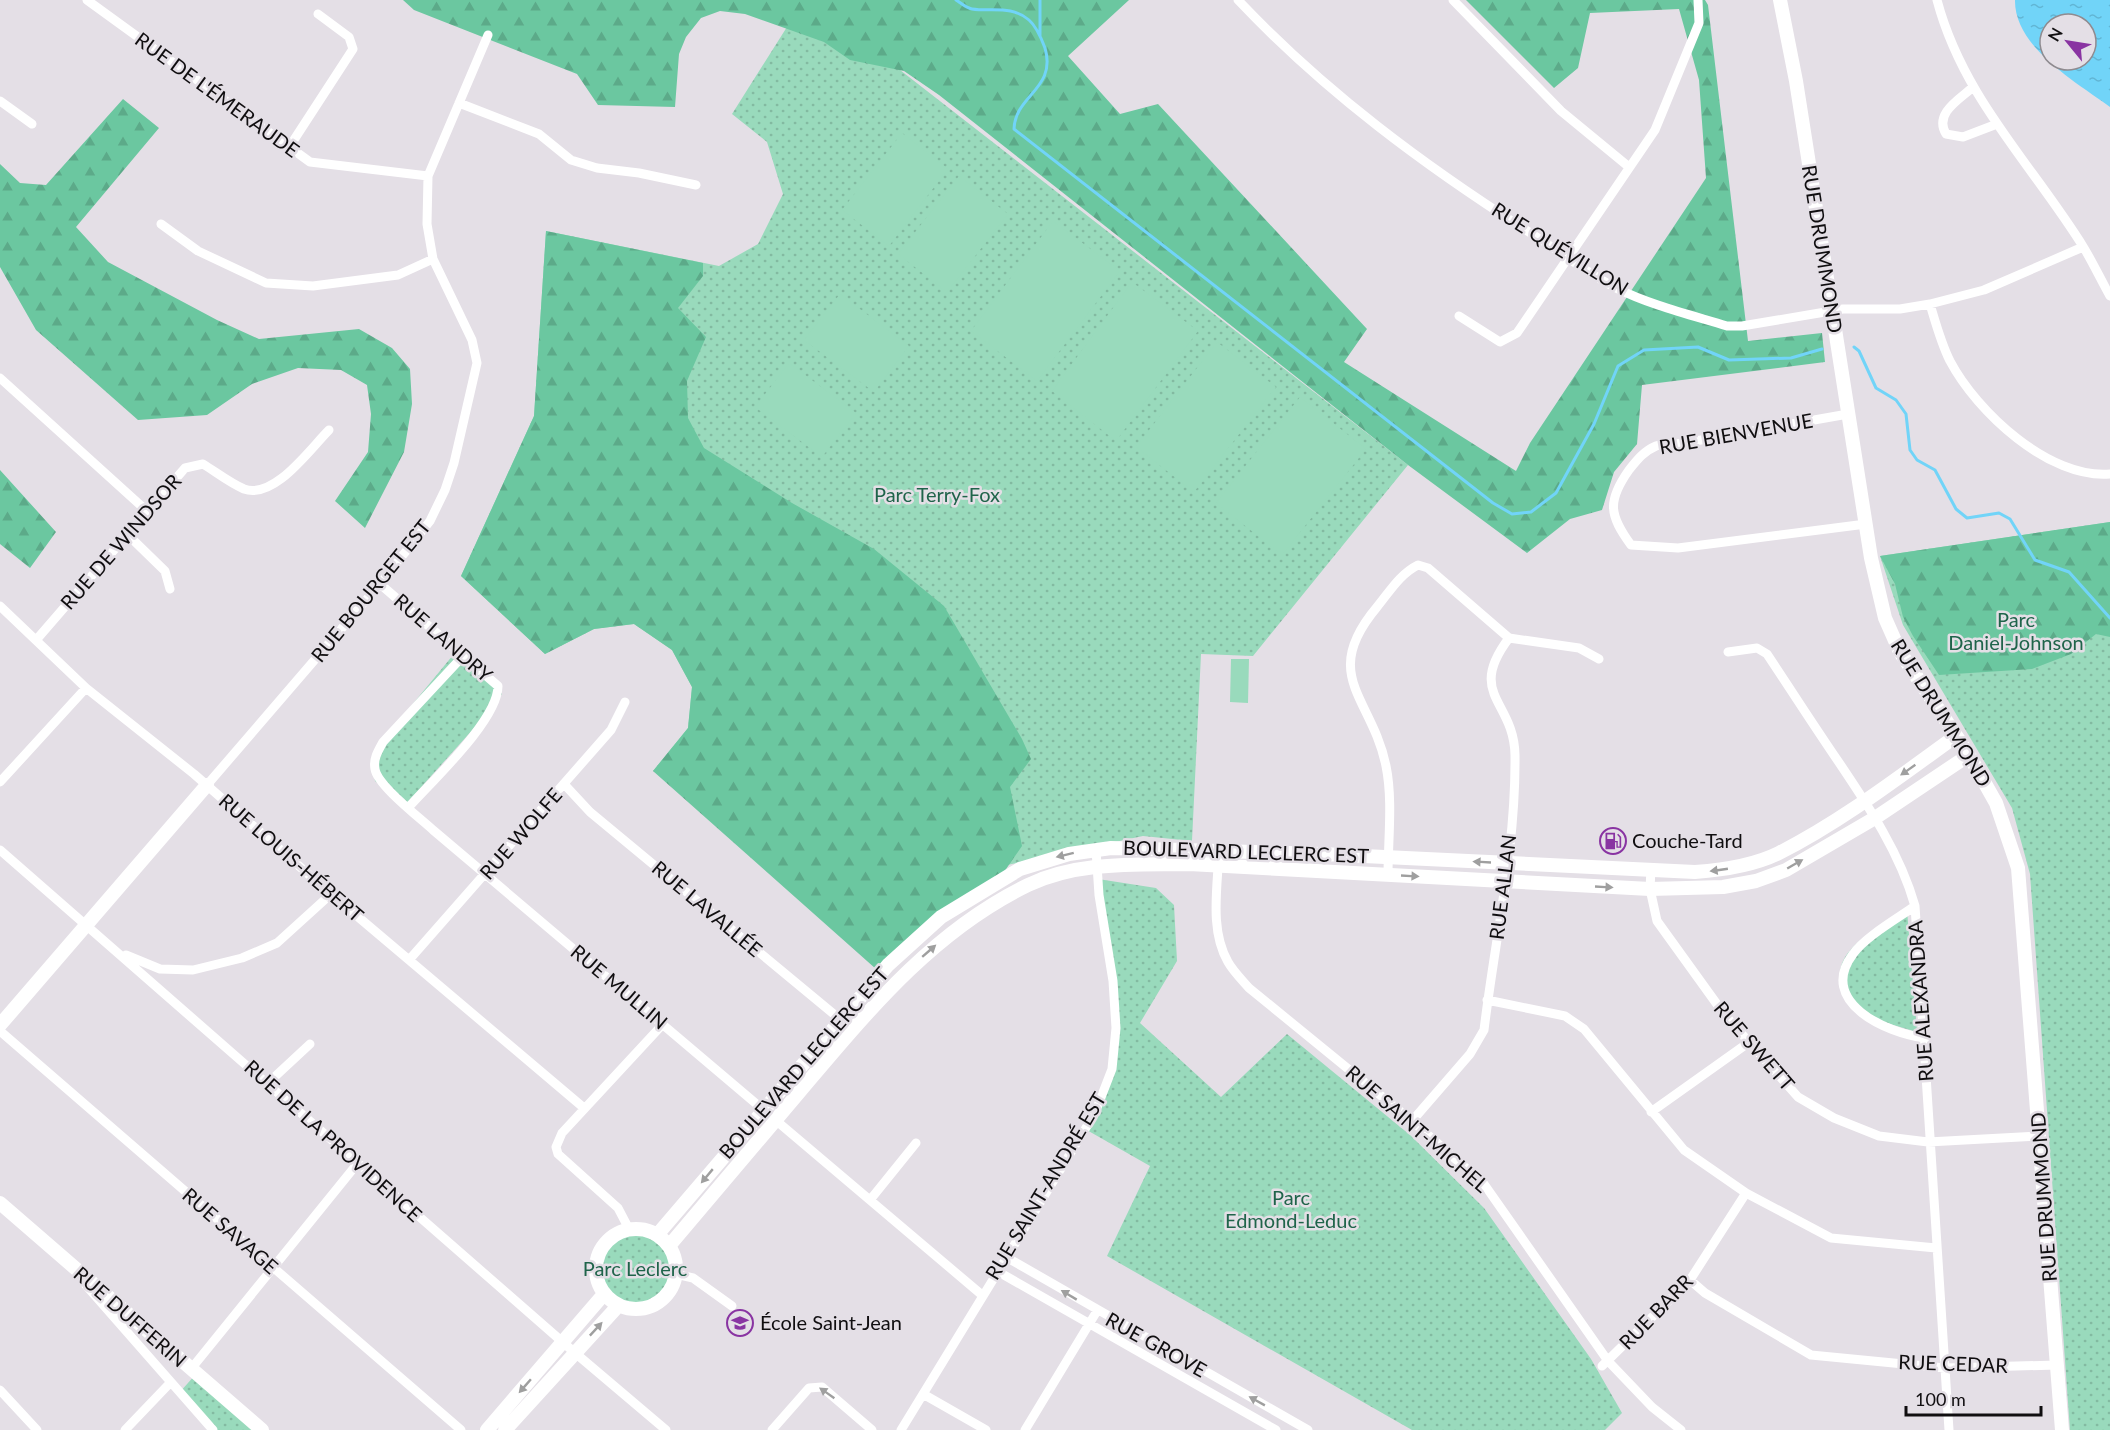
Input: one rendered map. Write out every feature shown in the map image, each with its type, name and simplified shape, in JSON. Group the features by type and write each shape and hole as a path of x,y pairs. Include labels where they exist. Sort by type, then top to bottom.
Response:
{"street":[{"name":"RUE DE L'ÉMERAUDE","path":"87,0 310,162 428,176"},
{"name":"RUE QUÉVILLON","path":"1238,0 1287,51 1338,97 1399,145 1615,287 1727,326 1742,326 1831,311 1900,309 1930,304 1984,290 2083,247"},
{"path":"1453,0 1561,111 1629,167"},
{"path":"1459,316 1500,342 1517,333 1655,130 1673,92 1699,23 1698,0"},
{"name":"RUE DRUMMOND","path":"1780,0 1796,81 1866,524 1876,582 1888,627 1920,686 1969,755 1996,803 2018,868 2062,1430"},
{"path":"1937,0 1945,29 1972,88 2083,247 2110,296"},
{"path":"288,148 353,49 349,37 318,14"},
{"name":"RUE BOURGET EST","path":"0,1025 380,584 430,521 445,490 457,453 477,363 472,340 433,259 427,224 428,176 488,35"},
{"path":"1972,88 1943,116 1942,125 1946,135 1963,137 1997,124"},
{"path":"0,101 32,124"},
{"path":"459,103 539,134 571,160 597,168 639,173 696,185"},
{"path":"161,224 198,251 266,283 313,286 398,275 433,259"},
{"path":"1930,304 1942,345 1985,409 2040,454 2064,467 2093,475 2110,474"},
{"path":"0,378 148,512"},
{"name":"RUE BIENVENUE","path":"1848,414 1684,443 1658,445 1640,455 1619,484 1612,501 1617,524 1631,545 1678,548 1866,524"},
{"name":"RUE DE WINDSOR","path":"37,639 185,468 203,464 245,489 264,491 280,480 329,430"},
{"path":"127,534 165,571 170,589"},
{"path":"1388,875 1386,764 1352,681 1350,657 1360,627 1406,572 1418,565 1428,568 1509,638 1579,648 1599,658"},
{"name":"RUE LANDRY","path":"380,584 498,686 498,698 463,748 408,807"},
{"name":"RUE LOUIS-HÉBERT","path":"0,606 86,688 207,785 409,960 584,1107"},
{"name":"RUE ALLAN","path":"1412,1121 1478,1044 1484,1030 1509,864 1515,753 1511,730 1492,691 1490,675 1495,657 1509,638"},
{"name":"RUE ALEXANDRA","path":"1728,652 1757,648 1767,654 1875,818 1904,870 1915,906 1925,1038 1928,1142 1949,1430"},
{"name":"RUE MULLIN","path":"464,656 383,742 376,755 376,774 408,807 982,1295"},
{"path":"0,782 86,688"},
{"name":"RUE WOLFE","path":"409,960 611,730 624,702"},
{"name":"BOULEVARD LECLERC EST","path":"657,1235 888,965 941,917 1020,869 1069,854 1096,850 1220,849 1695,872 1751,864 1778,854 1865,801 1956,736"},
{"name":"BOULEVARD LECLERC EST","path":"669,1246 903,974 954,929 1029,884 1074,870 1113,865 1219,865 1650,889 1704,888 1756,881 1786,870 1875,818 1969,755"},
{"name":"RUE LAVALLÉE","path":"564,784 590,812 853,1030"},
{"name":"RUE SAINT-MICHEL","path":"1220,849 1216,918 1218,939 1228,963 1249,988 1467,1168 1495,1197 1605,1364 1681,1430"},
{"name":"RUE DE LA PROVIDENCE","path":"0,850 268,1083 357,1164 666,1430"},
{"name":"RUE SAINT-ANDRÉ EST","path":"902,1430 982,1295 1095,1113 1112,1069 1116,1028 1114,993 1099,895 1096,850"},
{"name":"RUE SWETT","path":"1651,869 1650,889 1657,921 1748,1043 1798,1097 1834,1118 1879,1136 1928,1142 2039,1136"},
{"path":"117,951 160,969 194,970 242,958 277,943 332,894"},
{"path":"1915,906 1854,952 1842,972 1845,991 1862,1016 1884,1028 1925,1038"},
{"path":"888,965 903,974"},
{"path":"1488,1000 1565,1016 1584,1029 1684,1150 1746,1193 1831,1238 1936,1248"},
{"path":"629,1229 618,1208 558,1154 556,1147 562,1133 584,1107 663,1024"},
{"name":"RUE SAVAGE","path":"0,1031 461,1430"},
{"path":"1651,1112 1748,1043"},
{"path":"268,1083 310,1044"},
{"path":"870,1200 916,1143"},
{"path":"191,1370 357,1164"},
{"name":"RUE BARR","path":"1605,1364 1690,1280 1746,1193"},
{"name":"RUE DUFFERIN","path":"0,1203 262,1430"},
{"path":"639,1228 657,1235 669,1246 674,1255 676,1274 671,1289 657,1303 638,1310 618,1306 604,1294 598,1284 595,1268 600,1250 616,1233 629,1229 639,1228"},
{"name":"RUE GROVE","path":"1006,1257 1308,1430"},
{"path":"67,1263 213,1430"},
{"name":"RUE GROVE","path":"997,1271 1276,1430"},
{"path":"676,1274 693,1278 732,1306"},
{"name":"RUE CEDAR","path":"1690,1280 1705,1293 1811,1355 1945,1368 2057,1365"},
{"path":"487,1430 604,1294"},
{"path":"505,1430 618,1306"},
{"path":"1025,1430 1097,1311"},
{"path":"125,1430 170,1383"},
{"path":"772,1430 809,1388 822,1387 872,1430"},
{"path":"0,1390 37,1430"},
{"path":"923,1394 986,1430"}],"green space":[{"path":"403,0 1129,0 1068,56 1120,114 1158,104 1367,329 1344,362 1516,471 1530,443 1706,178 1699,80 1679,9 1590,13 1578,68 1554,88 1466,0 1705,0 1708,5 1748,341 1822,333 1825,362 1642,385 1637,444 1614,472 1602,510 1570,519 1527,553 1408,465 939,95 904,71 850,60 824,42 745,14 720,11 701,18 686,37 679,54 675,107 598,105 577,74 414,10"},
{"name":"Parc Terry-Fox","path":"804,0 810,0 1408,465 1253,656 1201,654 1192,841 1143,836 1007,865 653,771 688,728 692,687 672,650 634,624 594,629 545,654 461,576 534,416 546,231 719,266 758,244 783,194 767,142 732,114"},
{"path":"123,99 159,128 76,227 108,262 217,320 259,339 359,329 392,348 410,369 412,404 404,452 365,528 335,501 368,452 371,414 367,385 341,370 298,368 252,384 207,415 138,420 36,330 0,267 0,164 20,183 46,185"},
{"path":"902,133 948,169 889,246 842,210"},
{"path":"959,176 1008,214 947,292 898,254"},
{"path":"1053,221 1120,271 1037,381 971,331"},
{"path":"546,231 703,263 703,276 678,308 706,337 687,381 688,418 704,448 792,503 874,549 944,606 1022,739 1031,759 1010,787 1022,846 1004,872 876,969 653,771 688,728 692,687 672,650 634,624 594,629 545,654 461,576 534,416"},
{"path":"1132,282 1198,331 1116,441 1052,391"},
{"path":"840,294 909,346 874,392 804,340"},
{"path":"1217,342 1276,387 1194,492 1136,447"},
{"path":"789,363 856,413 822,457 755,407"},
{"path":"1300,397 1366,449 1282,555 1216,503"},
{"path":"0,470 56,532 30,568 0,544"},
{"name":"Parc Daniel-Johnson","path":"2110,522 2110,1430 2070,1430 2030,874 2012,808 1903,625 1880,556"},
{"path":"2110,522 2110,637 2096,634 2071,654 2032,669 1939,675 1903,617 1895,584 1880,556"},
{"path":"458,649 502,694 406,804 375,781 372,759 379,745"},
{"path":"1231,659 1249,659 1248,703 1230,702"},
{"name":"Parc Edmond-Leduc","path":"1098,879 1156,888 1174,905 1177,961 1140,1023 1221,1097 1287,1034 1410,1135 1484,1208 1591,1359 1622,1413 1605,1430 1412,1430 1107,1256 1150,1166 1085,1129 1112,1069 1116,1028"},
{"path":"1907,910 1917,1032 1865,1013 1846,992 1840,975 1842,963 1859,942"},
{"name":"Parc Leclerc","path":"628,1229 644,1229 665,1240 676,1261 676,1277 665,1298 644,1309 628,1309 614,1303 602,1291 596,1277 596,1261 602,1247 614,1235"},
{"path":"196,1374 261,1430 214,1430 179,1393"}],"water":[{"path":"2015,0 2110,0 2110,107 2061,72 2098,72 2098,12 2038,12 2038,50 2025,33 2017,17"}],"waterway":[{"path":"956,0 972,9 1016,12 1029,20 1042,41 1047,62 1045,73 1041,83 1016,117 1014,129 1493,503 1512,514 1531,512 1556,493 1594,424 1618,366 1644,350 1698,347 1729,360 1791,358 1822,349"},
{"path":"1040,0 1040,36"},
{"path":"1854,347 1859,351 1876,388 1896,400 1906,414 1910,450 1917,460 1935,470 1956,509 1967,518 1999,513 2010,519 2035,560 2069,572 2110,618"}],"place":[{"name":"Couche-Tard","path":"1613,841"},
{"name":"École Saint-Jean","path":"740,1323"}]}
